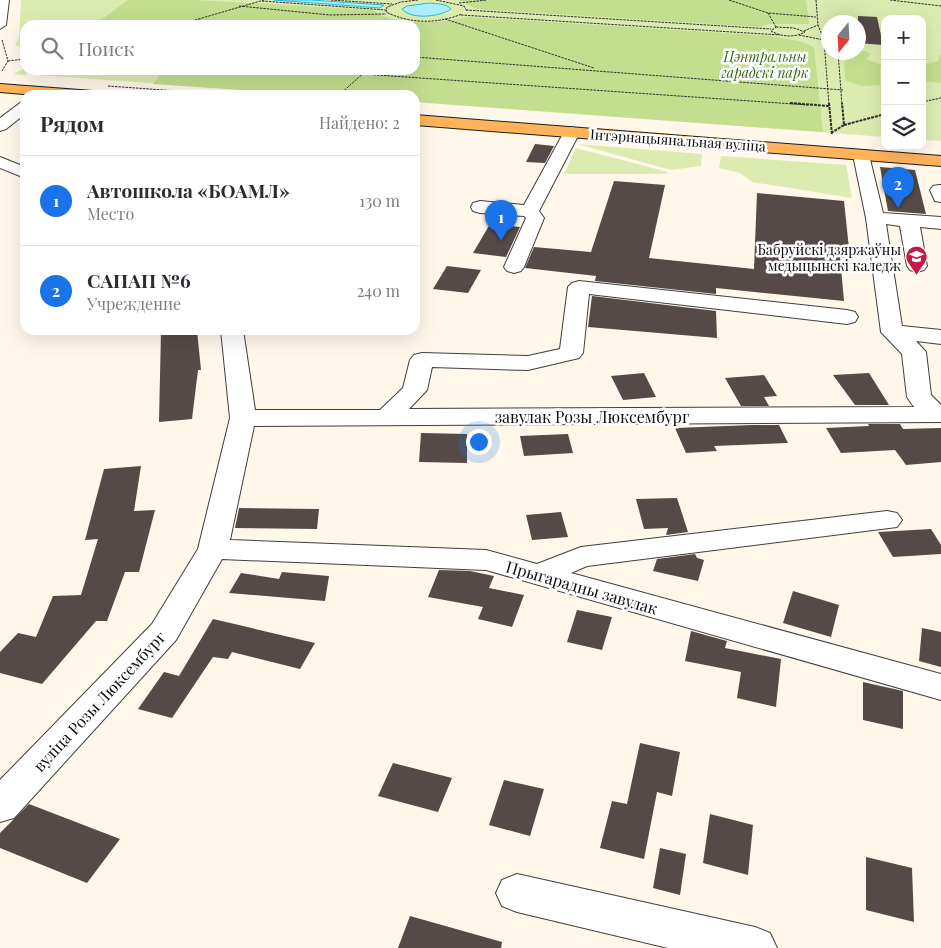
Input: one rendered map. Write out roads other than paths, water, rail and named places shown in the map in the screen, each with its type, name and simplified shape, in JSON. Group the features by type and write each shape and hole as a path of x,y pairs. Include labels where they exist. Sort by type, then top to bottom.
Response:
{"main road":[{"path":"0,88 20,90"},
{"name":"Інтэрнацыянальная вуліца","path":"420,120 941,161"}],"street":[{"path":"0,25 2,1"},
{"path":"0,111 20,108"},
{"path":"0,126 20,110"},
{"path":"530,212 572,132"},
{"path":"862,155 875,218 892,332 914,352 919,397 938,414"},
{"path":"2,164 20,171"},
{"path":"941,190 939,190 941,197"},
{"path":"480,207 530,212 535,218 514,267"},
{"path":"875,218 941,223"},
{"path":"909,221 917,266"},
{"path":"386,418 415,390 422,360 528,363 571,354 579,287 847,317"},
{"path":"892,332 941,337"},
{"name":"вуліца Розы Люксембург","path":"0,806 164,632 214,550 244,418 233,335"},
{"name":"завулак Розы Люксембург","path":"244,418 938,414"},
{"path":"540,575 581,557 887,520"},
{"name":"Прыгарадны завулак","path":"214,550 486,560 941,687"},
{"path":"517,893 755,948"}],"water":[{"path":"274,0 311,0 384,5 380,8"},
{"path":"429,3 444,5 451,9 440,14 419,16 412,15 402,9 407,6"}],"place":[{"name":"САПАП №6","path":"898,208"},
{"name":"Автошкола «БОАМЛ»","path":"501,241"},
{"name":"Бабруйскі дзяржаўны медыцынскі каледж","path":"917,276"}],"park label":[{"name":"Цэнтральны гарадскі парк","path":"765,64"}]}
